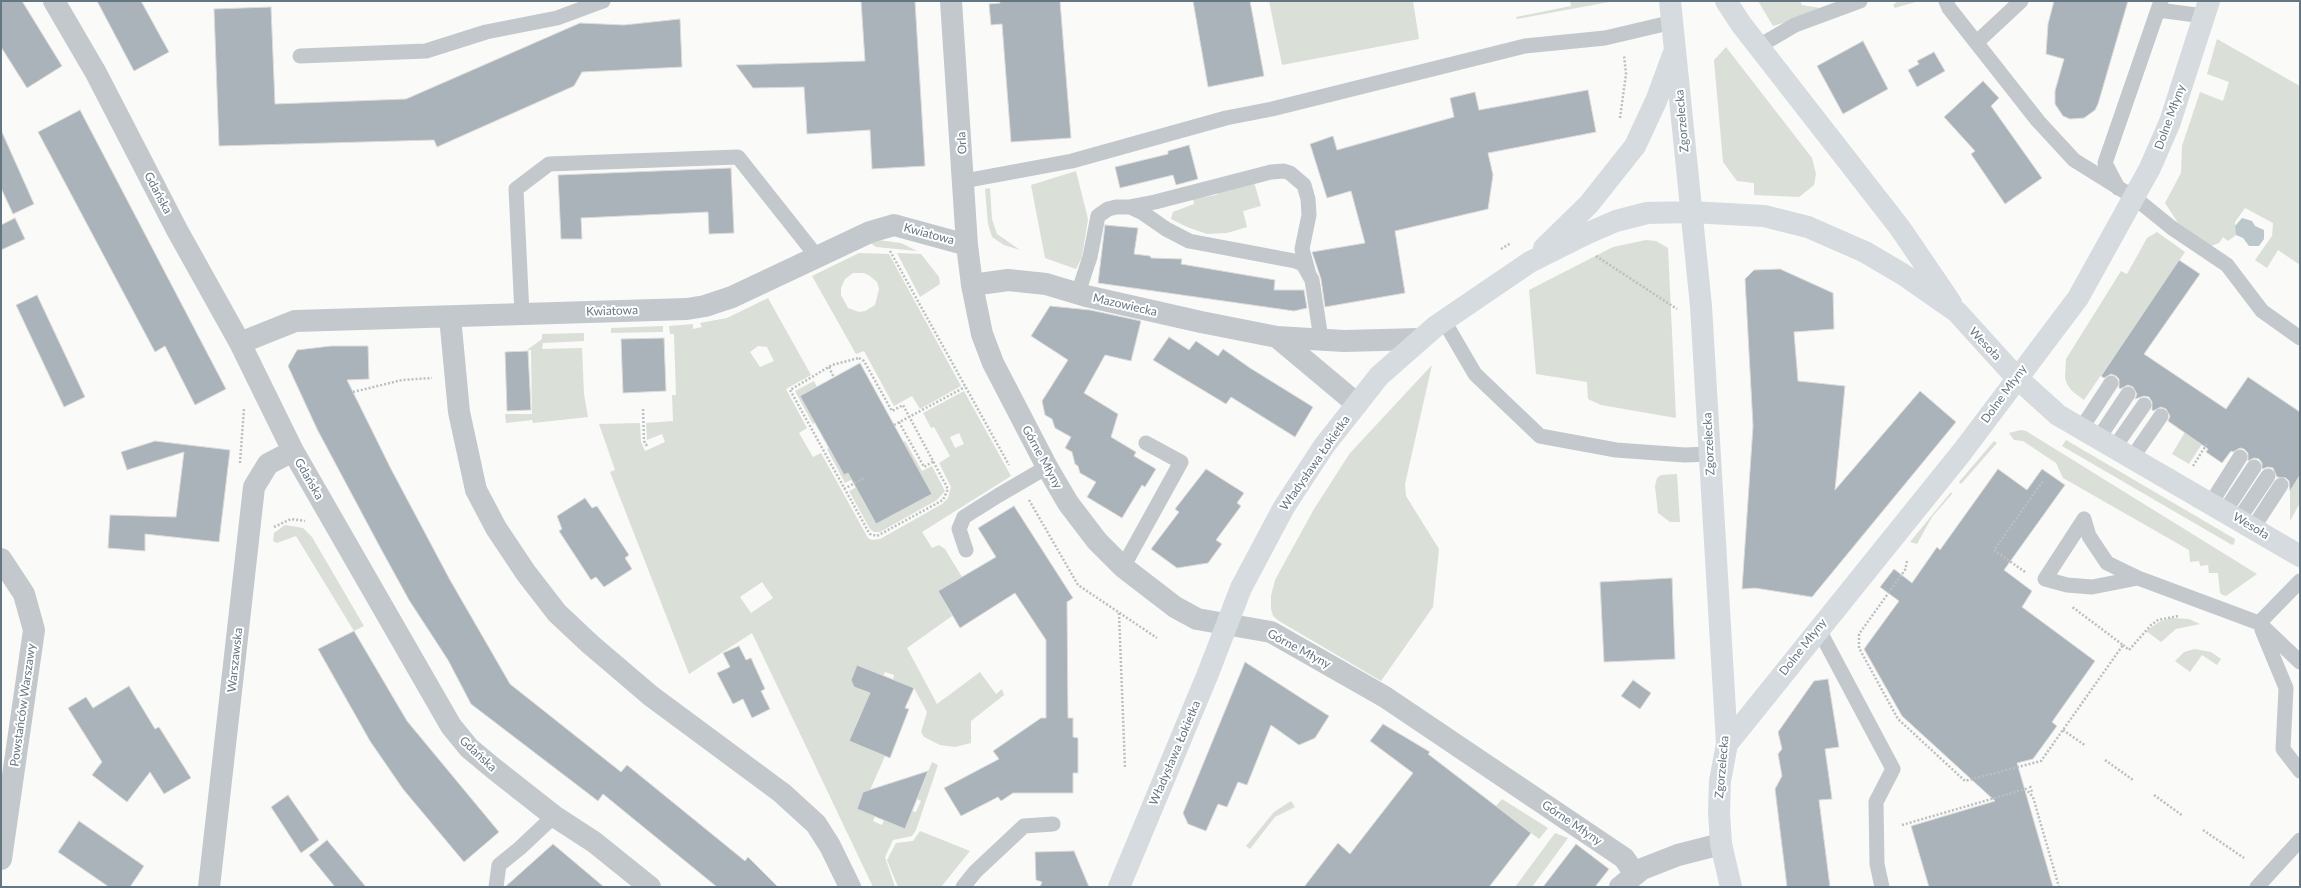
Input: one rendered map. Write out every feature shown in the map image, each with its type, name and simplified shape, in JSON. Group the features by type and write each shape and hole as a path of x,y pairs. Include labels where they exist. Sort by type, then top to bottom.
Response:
{"street":[{"name":"Gdańska","path":"54,1 96,73 177,230 240,343 293,451 451,726 475,753 554,816 594,842 650,887"},
{"name":"Orla","path":"951,1 967,245 972,285"},
{"path":"1726,1 1900,228 1957,312"},
{"name":"Dolne Młyny","path":"1727,744 1818,628 1962,452 2016,378 2078,298 2127,194 2170,122 2207,9"},
{"name":"Zgorzelecka","path":"1672,11 1691,212 1702,306 1709,454 1727,744 1720,781 1719,812 1721,844 1731,887"},
{"path":"1530,262 1589,204 1635,146 1656,101 1676,48"},
{"name":"Wesoła","path":"1691,212 1764,216 1808,227 1865,252 1904,275 1957,312 2016,378 2058,415 2300,556"},
{"name":"Władysława Łokietka","path":"1119,887 1208,672 1225,625 1257,556 1284,507 1324,446 1379,376 1420,339 1530,262 1588,233 1616,221 1647,213 1691,212"},
{"name":"Kwiatowa","path":"240,343 295,321 687,309 705,306 732,297 818,258 870,232 894,225 967,245"},
{"name":"Mazowiecka","path":"972,285 1008,280 1046,284 1201,322 1277,337 1344,341 1420,339"},
{"name":"Górne Młyny","path":"972,285 982,334 993,363 1047,467 1068,502 1097,541 1123,567 1175,606 1197,619 1271,632 1385,697 1624,858 1628,881"},
{"path":"450,317 459,412 476,490 496,528 526,573 557,613 590,644 651,696 782,793 816,824 830,846 850,887"},
{"name":"Mazowiecka","path":"1277,337 1357,404"},
{"name":"Warszawska","path":"209,887 254,487 268,464 293,451"},
{"name":"Powstańców Warszawy","path":"1,559 24,594 34,630 1,859"},
{"name":"Górne Młyny","path":"1628,881 1642,869 1678,856 1721,844"}],"lane":[{"path":"300,56 426,51 486,32 557,18 603,1"},
{"path":"1759,46 1795,25 1860,1"},
{"path":"1946,1 1949,8 2055,141 2074,160 2127,194 2172,228 2227,265 2262,311 2300,338"},
{"path":"1977,42 2021,1"},
{"path":"2127,194 2105,164 2160,6 2207,9"},
{"path":"964,181 1072,161 1219,120 1525,46 1622,35 1672,11"},
{"path":"522,314 516,189 549,164 738,157 818,258"},
{"path":"1078,293 1090,257 1096,220 1100,213 1108,209 1160,201 1271,172 1284,171 1290,173 1304,185 1308,199 1309,215 1302,249 1314,289 1321,339"},
{"path":"1124,207 1143,213 1166,230 1188,241 1295,261 1303,264 1309,272"},
{"path":"1444,321 1475,374 1540,436 1616,450 1685,455 1709,454"},
{"path":"2106,444 2111,383"},
{"path":"2106,444 2128,394"},
{"path":"2106,444 2144,405"},
{"path":"2106,444 2161,416"},
{"path":"1123,567 1181,462 1146,443"},
{"path":"2232,515 2240,457"},
{"path":"966,550 959,529 964,517 1047,467"},
{"path":"2232,515 2254,467"},
{"path":"2232,515 2268,476"},
{"path":"2232,515 2281,485"},
{"path":"2138,578 2092,587 2067,585 2045,579 2084,519 2100,557 2114,568 2259,623 2300,662"},
{"path":"2259,623 2300,581"},
{"path":"2259,623 2286,688 2283,749 2300,771"},
{"path":"1818,628 1893,769 1876,802 1877,864 1882,887"},
{"path":"496,887 499,865 520,848 554,816"},
{"path":"963,887 975,872 1024,826 1053,824"},
{"path":"2257,887 2300,840"}],"path":[{"path":"1620,122 1626,74 1622,35"},
{"path":"1501,249 1513,243"},
{"path":"884,251 891,251 1019,483 1078,585 1157,638"},
{"path":"1592,254 1678,309"},
{"path":"863,359 892,411 903,405 910,417 948,489 943,500 877,536 870,534 790,390 829,367 845,360 863,359"},
{"path":"829,367 834,378"},
{"path":"353,392 402,380 433,378"},
{"path":"894,425 965,386"},
{"path":"238,471 243,434 243,404"},
{"path":"643,409 644,441 646,446 649,444"},
{"path":"899,422 924,466 934,461"},
{"path":"2191,469 2208,442"},
{"path":"844,489 864,478"},
{"path":"2026,573 1994,550 2043,481"},
{"path":"1906,555 1907,564 1905,570 1858,638 1860,652 1896,717 1965,781 2041,761 2123,645"},
{"path":"2069,604 2129,650 2151,625 2167,617 2182,616"},
{"path":"1119,613 1125,768"},
{"path":"2063,730 2086,746"},
{"path":"2105,760 2133,780"},
{"path":"2025,766 2026,770"},
{"path":"2030,786 2058,887"},
{"path":"1902,825 2023,789 2029,790 2033,797"},
{"path":"2154,795 2183,816"},
{"path":"2203,830 2244,858"}],"shaded area":[{"path":"1269,1 1413,1 1419,39 1282,65"},
{"path":"1570,1 1609,2 1517,19 1516,17 1571,6"},
{"path":"1758,1 1800,1 1802,5 1820,8 1793,20 1773,26"},
{"path":"1898,1 1919,1 1895,8 1893,5"},
{"path":"2217,39 2300,86 2300,265 2278,250 2267,268 2255,260 2272,236 2273,223 2245,208 2235,222 2236,235 2228,241 2223,237 2219,243 2211,246 2178,223 2165,203 2181,173 2182,146 2200,92 2223,101 2229,82 2207,74"},
{"path":"1726,47 1812,158 1816,174 1814,185 1799,197 1754,195 1754,183 1737,181 1723,162 1714,60"},
{"path":"1076,171 1088,219 1082,257 1076,269 1045,258 1031,185"},
{"path":"1254,182 1261,206 1243,211 1247,227 1227,233 1207,234 1187,227 1171,219 1173,212 1194,204 1193,199 1216,195 1225,189"},
{"path":"990,188 992,219 997,234 1020,250 1004,245 992,237 988,224 985,189"},
{"path":"2242,218 2252,221 2255,226 2264,230 2264,239 2259,246 2249,246 2243,238 2236,235 2235,226"},
{"path":"2157,232 2185,252 2084,400 2072,391 2067,384 2065,378 2066,359 2121,271 2127,274 2147,238"},
{"path":"878,240 901,243 917,251 876,247 869,242"},
{"path":"1646,240 1656,241 1668,248 1676,418 1601,405 1588,399 1587,382 1536,374 1529,290 1613,247"},
{"path":"859,253 889,254 961,386 920,409 912,396 894,406 864,351 856,354 812,276","holes":["853,273 864,273 877,282 879,289 875,305 865,311 859,312 848,308 841,295 841,288 845,279"]},
{"path":"897,253 921,254 939,277 940,284 920,297"},
{"path":"768,298 811,375 786,389 807,428 799,433 813,457 821,453 868,538 872,540 880,539 942,504 948,498 951,487 939,463 950,456 934,427 931,428 923,413 964,391 1011,476 922,532 932,548 939,545 945,549 962,577 938,591 952,616 907,648 937,704 980,672 996,694 1002,689 1004,695 971,721 971,743 955,747 940,745 924,737 921,732 927,712 914,688 893,680 894,675 885,672 883,676 858,665 851,680 854,687 874,695 858,719 849,741 885,756 870,790 863,793 857,809 875,816 873,821 882,825 884,820 912,811 916,812 921,801 917,799 932,762 938,765 916,830 912,836 893,840 885,857 895,887 873,887 752,633 689,674 610,472 615,470 599,424 640,423 641,442 645,451 665,442 662,434 647,440 646,423 673,421 672,395 676,395 674,334 670,334 669,326 693,324 693,329 702,327 700,323 727,318","holes":["758,346 767,347 774,361 760,367 750,352","959,433 964,444 955,448 950,437","762,582 773,598 751,613 740,597"]},
{"path":"663,326 663,332 611,333 611,328"},
{"path":"584,333 584,341 543,343 542,349 582,348 584,394 588,417 533,423 532,420 506,423 505,414 532,414 531,350 527,350 542,339 542,334"},
{"path":"1432,365 1405,484 1406,496 1439,549 1433,607 1381,681 1279,621 1273,616 1271,609 1271,596 1275,580 1314,509 1350,453"},
{"path":"814,381 817,387 815,423 813,424 795,391"},
{"path":"2021,430 2026,431 2257,574 2226,596 2223,595 2220,593 2218,573 2209,573 2208,565 2200,566 2199,561 2190,562 2189,550 2063,478 2056,463 2023,441 2014,440 2009,433"},
{"path":"2185,432 2202,444 2189,464 2172,454"},
{"path":"2066,440 2235,539 2234,544 2232,545 2062,446"},
{"path":"905,441 922,471 932,466 945,491 937,500 880,532 874,532 870,529 849,491 866,482 861,498 876,524 931,494 914,461 893,472 883,454"},
{"path":"1994,441 1997,443 1961,484 1959,482"},
{"path":"829,448 844,475 858,467 862,474 845,483 827,449"},
{"path":"1677,474 1680,522 1670,522 1658,513 1655,486 1657,478 1661,475"},
{"path":"2300,475 2300,503 2290,521 2290,491"},
{"path":"1951,492 1952,494 1932,517 1917,544 1910,542"},
{"path":"285,525 303,528 312,537 364,626 354,631 296,536 277,543 273,541 274,533"},
{"path":"2171,618 2189,619 2200,624 2176,629 2161,642 2146,631 2159,622"},
{"path":"2195,649 2211,652 2221,659 2217,665 2202,655 2190,672 2175,661 2184,652"},
{"path":"1502,799 1548,828 1539,839 1496,806"},
{"path":"1291,801 1295,807 1275,817 1250,849 1246,846 1274,812"},
{"path":"920,831 970,851 941,887 898,887 887,860 896,843 913,841"},
{"path":"1555,833 1568,838 1532,887 1515,887"}],"building":[{"path":"1,1 22,1 62,66 27,88 1,47"},
{"path":"97,1 141,1 169,52 134,71"},
{"path":"861,1 915,1 925,166 872,169 870,130 807,134 804,87 753,88 736,65 865,61"},
{"path":"1000,1 1060,1 1071,138 1011,142 1002,24 991,25 989,4 1000,3"},
{"path":"1193,1 1250,1 1264,76 1208,87"},
{"path":"2054,1 2128,1 2098,104 2095,110 2084,118 2070,119 2063,116 2055,104 2055,91 2064,59 2046,54 2048,24"},
{"path":"271,7 275,104 406,99 580,23 624,25 680,19 682,67 582,72 574,86 437,147 434,140 219,146 214,9"},
{"path":"1863,41 1888,89 1843,114 1817,66"},
{"path":"1934,52 1945,71 1917,87 1908,70 1919,64 1917,61"},
{"path":"1983,81 1999,98 1991,106 2042,178 2005,204 1971,154 1975,151 1944,117"},
{"path":"1588,90 1596,132 1488,153 1493,175 1488,209 1395,231 1405,293 1325,307 1321,279 1312,252 1365,243 1351,191 1327,198 1310,144 1333,136 1337,150 1454,117 1450,98 1475,92 1479,110"},
{"path":"80,110 226,389 195,405 165,346 155,352 38,132"},
{"path":"1,130 34,204 13,214 1,188"},
{"path":"1189,145 1198,179 1176,185 1173,175 1120,188 1115,167 1168,154 1168,151"},
{"path":"731,168 734,233 709,234 708,212 581,218 582,239 561,239 558,175"},
{"path":"15,218 25,239 1,250 1,225"},
{"path":"1105,225 1138,228 1134,254 1150,256 1151,258 1182,259 1181,264 1275,280 1274,290 1304,290 1307,308 1294,311 1098,283"},
{"path":"2179,260 2200,274 2144,354 2226,409 2248,377 2300,412 2300,475 2290,491 2289,481 2286,478 2277,477 2273,468 2268,467 2262,469 2262,463 2259,459 2254,458 2248,461 2248,453 2244,449 2240,448 2233,452 2231,451 2222,463 2206,452 2208,449 2168,421 2170,416 2166,409 2161,407 2153,411 2152,402 2149,397 2144,396 2135,399 2137,394 2133,387 2128,385 2120,389 2119,379 2116,376 2111,374 2104,378 2101,376"},
{"path":"1780,269 1833,293 1834,329 1794,332 1798,381 1845,386 1835,490 1920,391 1956,422 1812,597 1755,588 1742,589 1753,426 1745,279 1754,270"},
{"path":"37,295 85,397 64,407 16,305"},
{"path":"1050,306 1090,310 1141,321 1131,361 1105,355 1084,393 1118,414 1111,437 1136,452 1134,456 1156,469 1145,487 1142,485 1122,518 1087,497 1096,482 1080,473 1078,466 1075,464 1072,452 1065,448 1071,437 1055,428 1052,419 1045,415 1042,401 1068,360 1031,336"},
{"path":"1169,337 1189,350 1196,341 1218,356 1223,349 1250,368 1313,407 1295,437 1231,397 1226,404 1153,360"},
{"path":"664,338 666,391 623,393 621,339"},
{"path":"331,346 368,346 369,379 347,380 391,469 450,580 510,684 621,772 627,765 745,861 748,857 778,887 717,887 603,794 598,801 471,704 448,660 409,600 381,549 317,429 288,366 297,350"},
{"path":"528,351 531,410 507,411 505,352"},
{"path":"860,363 932,494 876,524 848,473 844,475 800,396"},
{"path":"155,441 230,450 219,542 145,534 145,551 108,548 110,515 176,517 184,452 127,470 121,452"},
{"path":"1206,469 1244,493 1237,503 1241,506 1216,540 1222,544 1208,563 1177,568 1151,549 1179,512 1175,509"},
{"path":"1998,469 2027,490 2042,469 2065,485 2004,570 2032,591 2022,607 2095,661 2052,722 2057,726 2033,759 2017,763 2053,887 1929,887 1911,826 1995,801 1902,716 1864,649 1899,601 1880,587 1894,569 1912,583 1937,547 1940,550"},
{"path":"585,498 592,508 597,506 629,555 625,558 632,569 604,587 596,577 591,580 559,531 562,529 557,516"},
{"path":"1014,506 1073,598 1067,602 1068,718 1073,718 1073,737 1078,738 1078,773 1073,773 1073,793 1013,793 1001,801 998,797 961,816 944,788 999,759 993,751 1041,718 1046,718 1046,640 1015,593 960,628 938,591 996,557 978,528"},
{"path":"1672,578 1675,659 1604,662 1600,582"},
{"path":"354,631 407,721 499,832 464,862 403,789 370,741 318,649"},
{"path":"739,646 746,660 751,658 765,689 761,691 770,709 752,718 743,699 733,704 717,673 730,667 723,653"},
{"path":"1245,662 1329,716 1315,738 1299,745 1271,725 1247,785 1238,782 1227,807 1218,804 1206,831 1188,824 1183,813"},
{"path":"857,665 914,688 905,708 909,709 890,758 849,741 870,693 854,687 851,680"},
{"path":"1828,679 1839,747 1825,749 1832,799 1819,800 1830,887 1787,887 1775,789 1782,776 1778,754 1782,749 1778,732 1814,681"},
{"path":"1633,680 1651,693 1640,709 1621,696"},
{"path":"129,686 155,729 159,727 191,778 164,794 150,772 127,802 92,775 102,762 68,708 86,697 93,708"},
{"path":"1383,724 1430,752 1428,754 1531,833 1489,887 1304,887 1338,843 1350,854 1413,773 1370,741"},
{"path":"928,771 905,829 857,809 863,792"},
{"path":"288,795 319,840 301,853 271,807"},
{"path":"79,821 144,866 130,887 109,887 58,852"},
{"path":"327,840 366,887 335,887 309,855"},
{"path":"553,844 604,887 505,887"},
{"path":"1576,844 1609,869 1595,887 1543,887"},
{"path":"1074,851 1089,887 1040,887 1042,882 1036,880 1035,852"}]}
